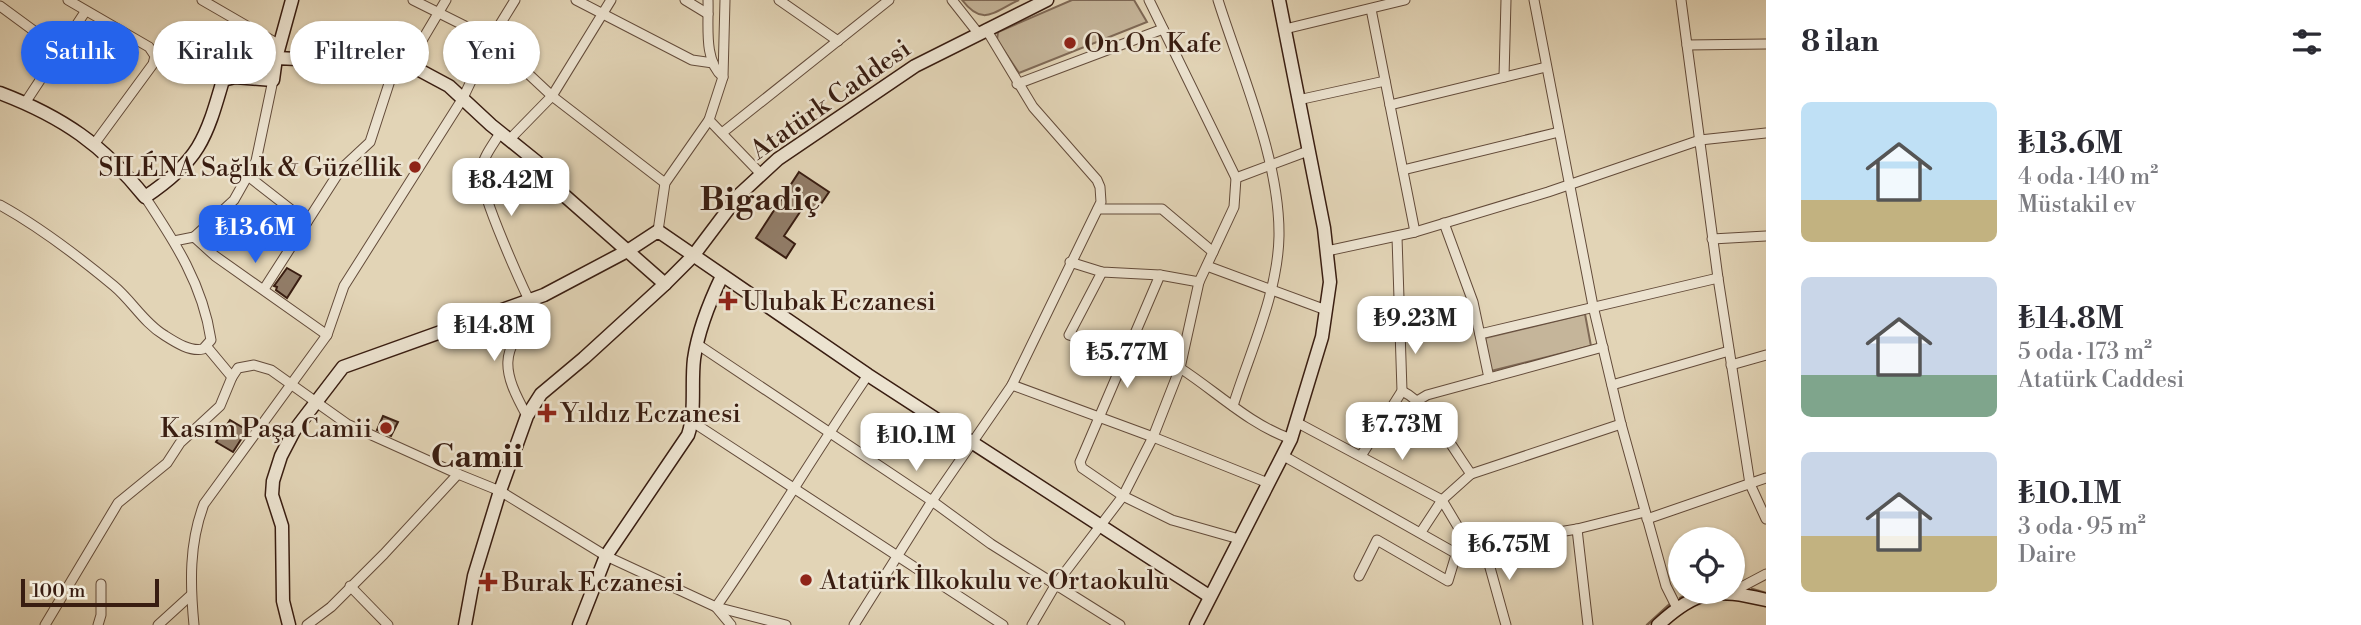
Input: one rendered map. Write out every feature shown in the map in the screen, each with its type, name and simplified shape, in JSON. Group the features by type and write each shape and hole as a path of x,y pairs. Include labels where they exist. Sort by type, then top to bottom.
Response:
{"street":[{"path":"68,0 149,47 155,56 153,64 95,144"},
{"path":"202,0 278,44"},
{"path":"290,59 276,58 292,0"},
{"path":"413,0 454,21"},
{"path":"429,26 446,0"},
{"path":"502,21 515,0"},
{"path":"576,0 692,60 713,63"},
{"path":"527,416 516,396 508,369 508,348 517,333 536,314 482,180 484,161 505,137 552,96 611,0"},
{"path":"685,0 708,14"},
{"path":"708,0 713,63 723,77"},
{"path":"289,625 283,601 282,526 272,495 273,481 281,456 294,431 343,367 529,301 628,250 658,231 665,183 709,120 723,77 725,0"},
{"path":"779,0 838,41"},
{"path":"722,133 889,0"},
{"path":"853,625 932,501 1012,385 1098,209 1102,195 1097,180 1033,107 982,31 953,0"},
{"name":"Atatürk Caddesi","path":"465,625 474,576 500,491 527,416 541,394 694,256 739,195 760,173 915,66 1047,0"},
{"path":"1032,625 1056,584 1124,496 1153,437 1180,368 1199,282 1234,207 1236,178 1149,0"},
{"path":"1218,0 1271,165 1278,202 1279,239 1270,291 1233,406"},
{"path":"1196,625 1291,439 1322,337 1330,282 1279,0"},
{"path":"1284,29 1405,0"},
{"path":"1504,77 1506,0"},
{"path":"1534,0 1593,306 1621,424 1665,586 1677,608"},
{"path":"1681,0 1717,278 1750,484 1766,519"},
{"path":"0,6 21,21"},
{"path":"1371,9 1415,232"},
{"path":"79,21 85,12"},
{"path":"1017,84 1163,29"},
{"path":"1687,45 1766,44"},
{"path":"1390,104 1546,67"},
{"path":"429,76 449,86 537,162 565,196 666,284"},
{"path":"1298,100 1385,81"},
{"path":"25,103 38,84"},
{"path":"145,197 188,161 203,142 221,84"},
{"path":"174,241 194,237 234,200 256,160 272,84"},
{"path":"264,289 341,169 370,142 393,84"},
{"path":"194,625 190,580 197,522 204,504 327,335 344,286 470,84"},
{"path":"539,84 665,183"},
{"path":"0,93 25,103 95,144 123,170 145,197 174,241 203,299 211,340 207,347 195,350 157,331 115,287 36,227 0,205"},
{"path":"709,120 760,173"},
{"path":"1403,170 1559,132"},
{"path":"1326,251 1415,232 1700,141 1766,133"},
{"path":"1236,178 1307,151"},
{"path":"248,176 307,222"},
{"path":"1098,209 1162,209 1213,253"},
{"path":"1444,223 1469,291 1489,378"},
{"path":"658,231 972,443 1209,596"},
{"path":"1712,239 1766,236"},
{"path":"194,237 215,256 327,335"},
{"path":"1361,456 1402,391 1397,237"},
{"path":"1070,262 1102,272 1160,275 1199,282"},
{"path":"1207,266 1326,310"},
{"path":"1102,272 1069,335 1180,368 1268,430 1291,439"},
{"path":"1160,275 1080,462 1082,468 1124,496 1172,520 1239,539"},
{"path":"579,625 606,556 684,442 691,421 697,344 722,276"},
{"path":"1480,334 1717,278"},
{"path":"697,344 932,501 991,544 1120,625"},
{"path":"207,347 232,377"},
{"path":"1418,401 1427,395 1603,347"},
{"path":"1612,385 1729,351"},
{"path":"1731,365 1766,355"},
{"path":"45,625 118,503 167,463 180,443 220,406 238,368 254,365 271,370 347,424 500,491 606,556 716,607 786,625"},
{"path":"716,607 868,374"},
{"path":"1012,385 1153,437 1268,484"},
{"path":"1402,391 1418,401 1471,474"},
{"path":"691,421 1003,625"},
{"path":"1296,422 1442,500 1470,547"},
{"path":"1420,532 1442,500 1471,474 1621,424"},
{"path":"1283,455 1457,555"},
{"path":"307,625 331,607 384,554 458,474"},
{"path":"1359,576 1377,540 1448,581 1457,555 1470,547 1646,515 1766,478"},
{"path":"1577,528 1588,625"},
{"path":"1484,546 1506,625"},
{"path":"1745,585 1766,574"},
{"path":"98,625 101,615 101,584"},
{"path":"350,586 388,625"},
{"path":"158,625 191,594"},
{"path":"1745,595 1766,600"},
{"path":"1658,625 1685,604"},
{"path":"716,607 727,623"}],"shaded area":[{"path":"962,0 1019,0 989,15 982,15 969,8"},
{"path":"1072,0 1134,0 1147,22 1019,73 997,40 998,32"},
{"path":"1585,314 1591,346 1491,371 1485,338"}],"building":[{"path":"799,172 829,192 817,210 806,203 784,236 795,244 786,258 756,238"},
{"path":"287,268 301,276 287,298 274,286"},
{"name":"Kasım Paşa Camii","path":"383,416 398,422 391,436 377,430"},
{"path":"230,420 247,430 233,452 216,442"}],"waterway":[{"path":"1752,589 1766,593"},
{"path":"1647,625 1670,604"}],"place":[{"name":"On On Kafe","path":"1070,43"},
{"name":"SILÉNA Sağlık & Güzellik","path":"415,167"},
{"name":"Ulubak Eczanesi","path":"728,301"},
{"name":"Yıldız Eczanesi","path":"547,413"},
{"name":"Kasım Paşa Camii","path":"386,428"},
{"name":"Atatürk İlkokulu ve Ortaokulu","path":"806,580"},
{"name":"Burak Eczanesi","path":"488,582"}],"district":[{"name":"Bigadiç","path":"760,198"},
{"name":"Camii","path":"477,455"}]}
